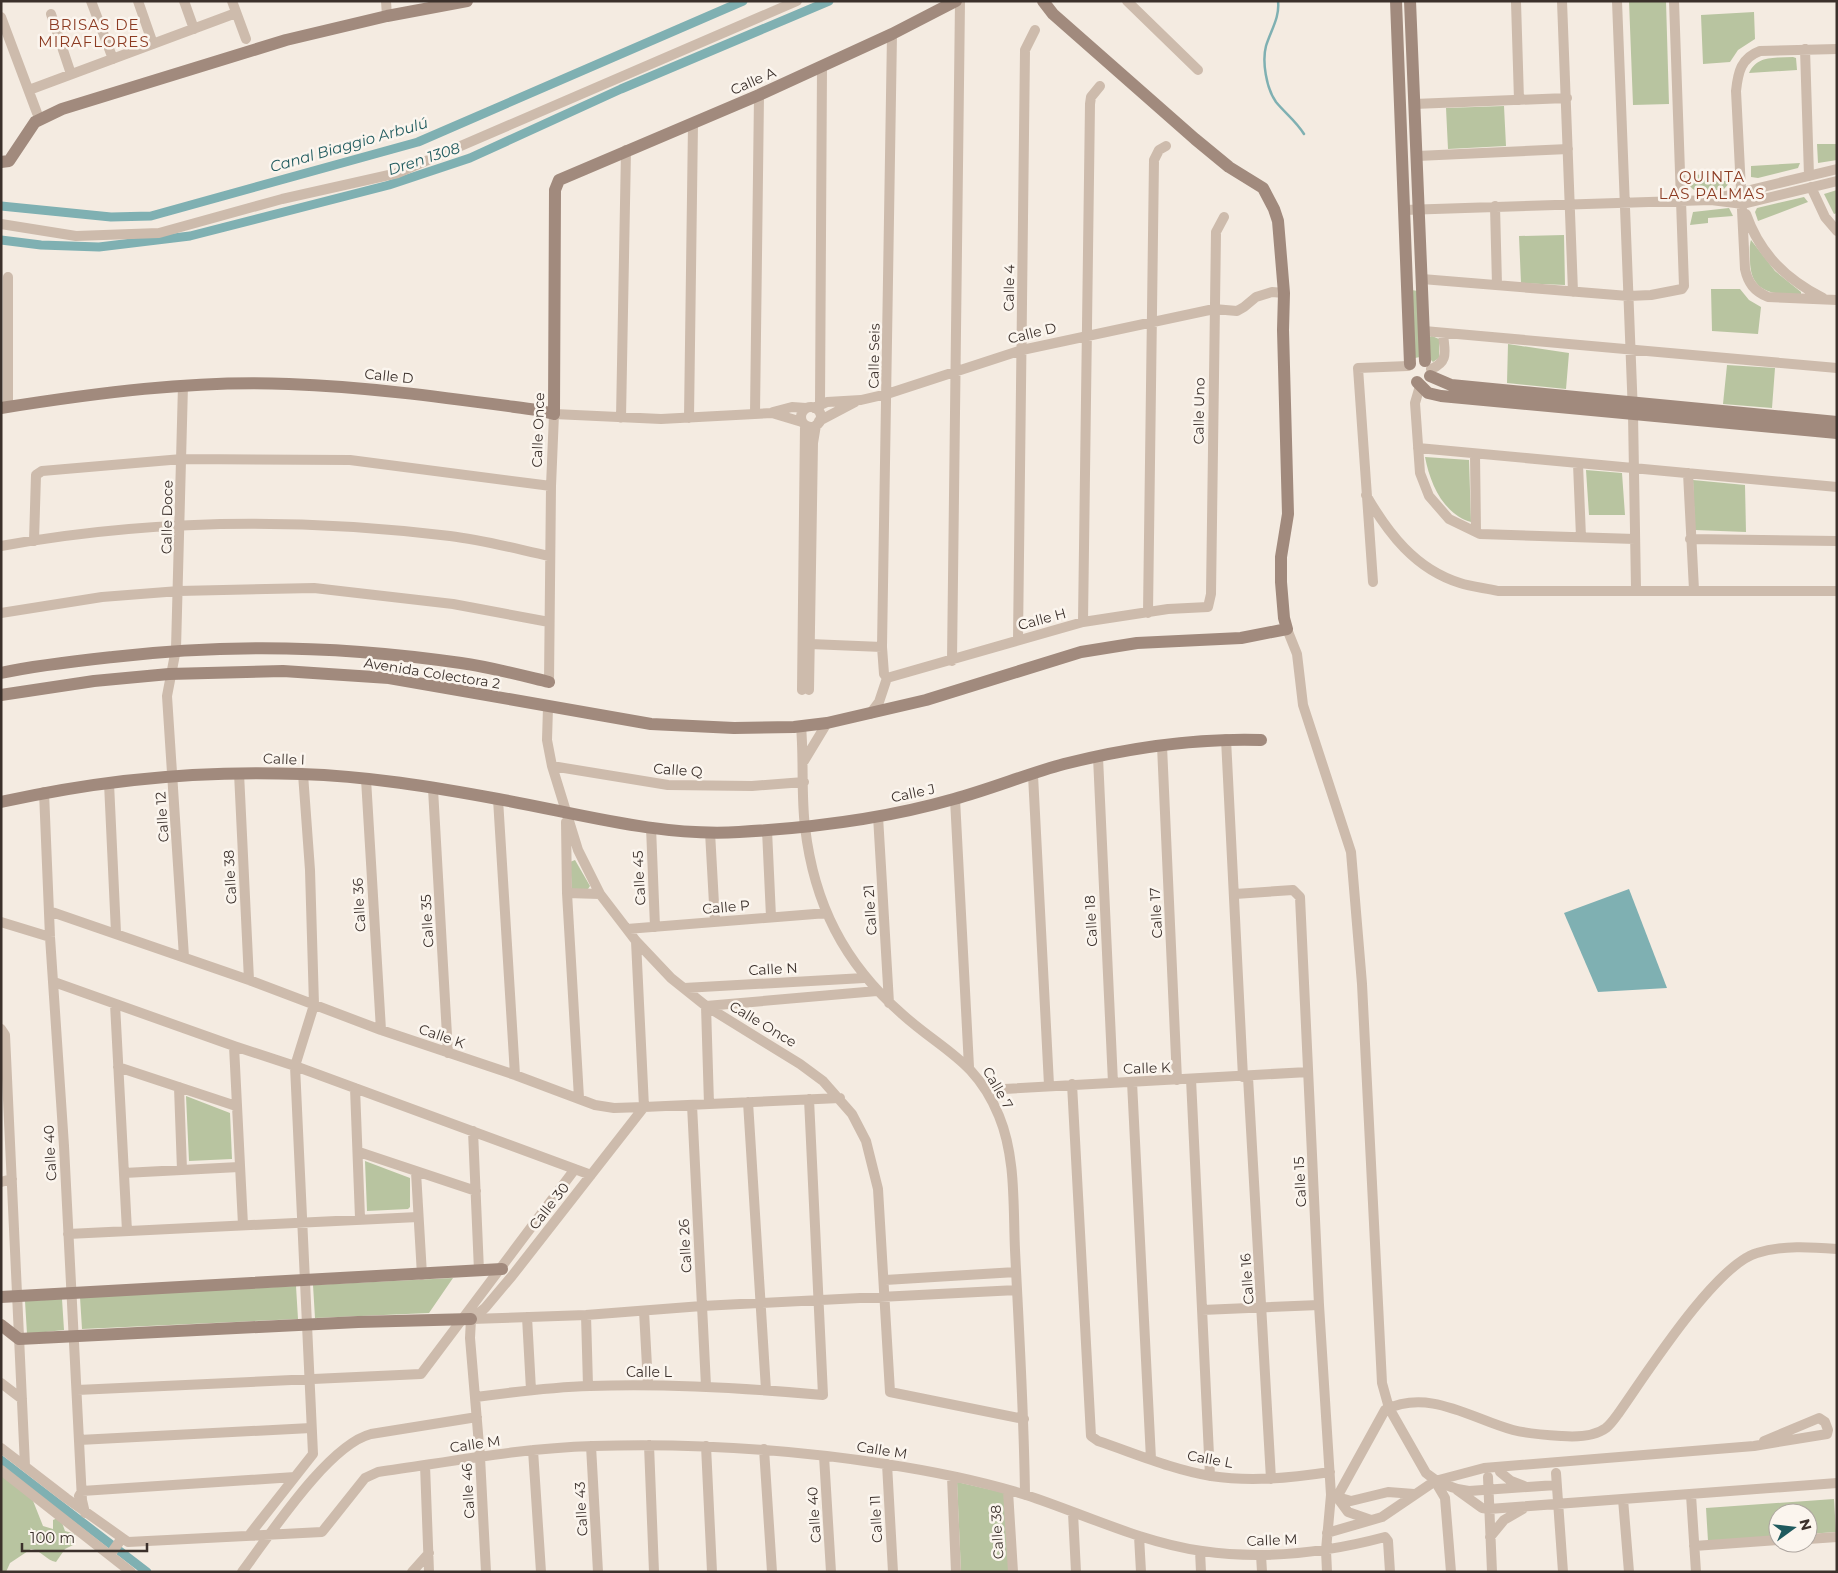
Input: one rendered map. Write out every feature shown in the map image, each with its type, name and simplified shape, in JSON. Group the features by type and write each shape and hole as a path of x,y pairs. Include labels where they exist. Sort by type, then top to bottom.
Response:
{"street":[{"path":"91,1 113,59"},
{"path":"138,1 153,44"},
{"path":"184,1 194,29"},
{"path":"232,1 246,39"},
{"path":"386,1 387,16"},
{"path":"1,162 9,161 35,122 62,109 278,38 387,16 428,5 467,1"},
{"path":"1,224 76,236 159,234 282,199 398,173 798,1"},
{"name":"Calle A","path":"559,180 822,67 956,1"},
{"path":"952,661 960,1"},
{"path":"1043,1 1053,14 1160,110 1229,167 1263,188 1270,198 1278,221 1284,293 1283,330 1288,514 1282,557 1281,582 1284,618 1297,654 1303,705 1351,852 1362,984 1382,1383 1389,1408 1426,1473 1435,1481 1445,1498 1452,1572"},
{"path":"1127,1 1198,70"},
{"path":"1396,1 1408,375 1428,393 1441,396 1837,422"},
{"path":"1410,1 1424,331 1429,368 1424,382 1419,384"},
{"path":"1562,1 1573,292"},
{"path":"1617,1 1634,469 1636,590"},
{"path":"1422,279 1628,296 1678,291 1683,288 1674,1"},
{"path":"1516,2 1519,100"},
{"path":"29,90 236,13"},
{"path":"51,14 71,74"},
{"path":"1,17 37,113"},
{"name":"Calle 4","path":"1018,640 1025,50 1035,30"},
{"name":"Calle Seis","path":"887,678 884,674 882,647 892,34"},
{"path":"1806,49 1809,176"},
{"path":"1832,300 1768,297 1754,289 1749,283 1745,268 1736,90 1740,69 1751,54 1760,51 1837,49"},
{"path":"814,406 801,415 811,423 813,443 810,644 806,690 811,423 820,412 814,406 822,67"},
{"path":"1083,622 1089,335 1090,104 1091,97 1100,86"},
{"path":"755,414 759,95"},
{"path":"1414,104 1567,98"},
{"path":"689,418 694,123"},
{"path":"1148,613 1154,160 1159,150 1166,146"},
{"path":"1417,156 1568,149"},
{"path":"621,418 626,150"},
{"path":"1711,200 1837,169"},
{"name":"Calle Once","path":"550,682 549,622 554,414 555,190 559,180"},
{"path":"1404,210 1711,200 1743,204 1837,181"},
{"path":"1812,188 1825,217 1837,232"},
{"path":"1743,204 1759,243 1776,266 1799,285 1832,300"},
{"path":"1495,206 1497,285"},
{"name":"Calle Uno","path":"1208,606 1211,594 1216,232 1224,217"},
{"path":"4,408 8,277"},
{"name":"Calle D","path":"4,408 85,395 183,385 287,384 368,388 538,410 554,414 621,418 689,418 772,413 792,407 861,400 887,394 1022,350 1214,309 1237,310 1244,308 1256,297 1272,292 1284,293"},
{"path":"1424,331 1837,368"},
{"path":"1429,368 1440,365 1444,358 1443,333"},
{"path":"1373,582 1358,368 1409,365 1416,360 1451,385 1837,433"},
{"path":"1419,384 1415,403 1420,473 1428,496 1449,519 1476,532 1635,539"},
{"name":"Calle Doce","path":"176,649 183,385"},
{"name":"Calle D","path":"772,413 811,423 861,400"},
{"path":"1418,448 1837,487"},
{"path":"1475,454 1476,532"},
{"path":"34,541 34,483 36,475 42,471 182,459 350,460 551,486"},
{"path":"1578,464 1581,537"},
{"path":"1688,473 1694,590"},
{"path":"1366,494 1385,528 1416,560 1459,583 1498,591 1837,591"},
{"path":"1,546 106,530 180,525 354,527 452,536 550,556"},
{"path":"1690,539 1837,541"},
{"path":"1,613 102,597 179,591 314,588 453,604 549,622"},
{"name":"Calle H","path":"887,678 952,661 1083,622 1208,606"},
{"name":"Avenida Colectora 2","path":"1,695 170,674 283,671 389,678 651,724 734,728 801,726 827,723 926,700 1081,652 1137,643 1241,638 1287,629"},
{"path":"810,644 882,647"},
{"name":"Avenida Colectora 2","path":"1,673 48,664 176,649 277,647 374,652 462,663 550,682"},
{"name":"Calle 12","path":"176,649 166,696 184,957"},
{"path":"870,714 879,702 887,678"},
{"name":"Calle Once","path":"548,707 547,740 552,766 578,850 600,894 636,941 684,988 706,1006 800,1064 840,1098 852,1114 866,1141 874,1166 878,1189 890,1392 1024,1419"},
{"path":"804,762 827,723"},
{"name":"Calle 7","path":"801,726 804,762 805,827 813,869 827,913 840,939 864,978 917,1027 969,1067 986,1090 1008,1141 1024,1419 1025,1495"},
{"name":"Calle J","path":"566,812 651,827 710,832 805,827 878,816 955,799 1063,764 1098,757 1162,746 1226,739 1261,740"},
{"name":"Calle 16","path":"1226,739 1262,1308 1270,1479"},
{"name":"Calle 17","path":"1162,746 1177,1080"},
{"name":"Calle 18","path":"1098,757 1113,1083"},
{"name":"Calle Q","path":"552,766 668,784 752,786 804,782"},
{"name":"Calle I","path":"1,802 44,792 173,776 239,773 303,774 366,779 433,788 566,812"},
{"name":"Calle 38","path":"239,773 249,980"},
{"path":"250,1534 313,1454 295,1066 314,1005 310,870 303,774"},
{"path":"1033,775 1049,1086"},
{"name":"Calle 36","path":"366,779 381,1030"},
{"path":"110,783 116,934"},
{"name":"Calle 35","path":"433,788 448,1053"},
{"name":"Calle 40","path":"44,792 50,937 70,1293 85,1513"},
{"path":"498,799 515,1075"},
{"path":"955,799 969,1067"},
{"path":"566,812 567,893 578,1098"},
{"name":"Calle 21","path":"878,816 889,1002"},
{"name":"Calle 45","path":"651,827 655,927"},
{"path":"767,830 771,918"},
{"path":"710,832 715,922"},
{"name":"Calle 15","path":"1235,894 1293,890 1300,897 1319,1305 1330,1472 1334,1496"},
{"path":"567,893 600,894"},
{"name":"Calle K","path":"49,911 249,980 381,1030 515,1075 595,1105 614,1108 840,1098"},
{"name":"Calle P","path":"627,929 827,913"},
{"path":"1,922 50,937"},
{"path":"636,941 644,1107"},
{"name":"Calle N","path":"684,988 864,978"},
{"path":"54,982 295,1066 591,1175"},
{"path":"709,1104 706,1006 877,991"},
{"path":"115,1004 127,1231"},
{"path":"1,1029 4,1035 5,1102 12,1179 25,1466"},
{"path":"234,1046 243,1225"},
{"path":"118,1067 236,1106"},
{"name":"Calle K","path":"986,1090 1072,1084 1246,1077 1308,1072"},
{"path":"1191,1079 1210,1476"},
{"path":"1132,1082 1151,1459"},
{"name":"Calle L","path":"1072,1084 1091,1436 1098,1441 1151,1459 1210,1476 1270,1479 1330,1472"},
{"path":"179,1087 182,1170"},
{"path":"354,1088 359,1152 360,1218"},
{"path":"809,1100 817,1301"},
{"path":"748,1102 759,1304 766,1390"},
{"name":"Calle 26","path":"692,1105 706,1386"},
{"name":"Calle 30","path":"507,1272 591,1175 644,1107"},
{"path":"614,1108 624,1114 626,1119 626,1128 622,1135"},
{"path":"473,1131 479,1271"},
{"path":"359,1152 476,1191"},
{"path":"124,1173 239,1167"},
{"path":"77,1390 421,1374 507,1272 575,1169"},
{"path":"416,1172 422,1275"},
{"path":"1,1182 12,1179"},
{"path":"68,1234 360,1218 418,1217"},
{"path":"1327,1572 1327,1533 1334,1496 1380,1418 1389,1408 1396,1404 1420,1403 1455,1407 1512,1430 1575,1437 1591,1435 1606,1428 1618,1414 1700,1301 1722,1276 1756,1253 1803,1246 1837,1249"},
{"path":"1,1297 479,1271 507,1272"},
{"path":"884,1280 1016,1272"},
{"path":"1,1325 19,1339 306,1325 586,1315 702,1306 1017,1290"},
{"name":"Calle L","path":"476,1397 531,1390 588,1386 648,1385 706,1386 823,1396 817,1301"},
{"path":"1202,1310 1319,1305"},
{"path":"644,1311 648,1385"},
{"path":"586,1315 588,1386"},
{"path":"527,1317 531,1390"},
{"name":"Calle 46","path":"467,1319 476,1397 486,1572"},
{"path":"1,1383 22,1400"},
{"path":"242,1572 326,1465 341,1450 361,1437 477,1417"},
{"path":"1327,1533 1382,1518 1435,1481 1484,1468 1525,1463 1754,1446 1827,1434 1832,1430 1819,1418 1754,1446"},
{"path":"79,1440 311,1428"},
{"path":"649,1445 654,1572"},
{"name":"Calle M","path":"272,1533 322,1532 365,1478 378,1472 533,1450 592,1446 706,1446 764,1449 824,1456 887,1464 952,1477 1025,1495 1139,1536 1200,1551 1262,1555 1326,1550 1385,1537 1388,1541 1390,1572"},
{"name":"Calle 43","path":"592,1446 598,1572"},
{"path":"706,1446 712,1572"},
{"path":"1,1448 85,1513 116,1546 131,1572"},
{"path":"764,1449 772,1572"},
{"path":"533,1450 542,1572"},
{"path":"313,1454 326,1465"},
{"name":"Calle 40","path":"824,1456 831,1572"},
{"name":"Calle 11","path":"887,1464 893,1572"},
{"path":"424,1465 429,1572"},
{"path":"1,1470 116,1546"},
{"path":"1500,1472 1511,1481 1530,1487"},
{"path":"1556,1474 1563,1572"},
{"path":"70,1501 79,1496 82,1491 295,1477"},
{"path":"952,1477 956,1572"},
{"path":"1488,1477 1492,1572"},
{"path":"270,1479 278,1485 281,1495"},
{"path":"1435,1481 1456,1489 1482,1508 1489,1509 1837,1483"},
{"path":"1456,1489 1488,1490 1556,1485"},
{"name":"Calle 38","path":"1008,1491 1013,1572"},
{"path":"1334,1496 1357,1501 1388,1492 1414,1494"},
{"path":"1691,1495 1696,1572"},
{"path":"1334,1496 1348,1512 1371,1520"},
{"path":"1623,1500 1629,1572"},
{"path":"1490,1537 1504,1520 1531,1506"},
{"path":"1073,1513 1076,1572"},
{"path":"116,1546 128,1542 272,1533"},
{"path":"1139,1536 1141,1572"},
{"path":"1818,1538 1837,1537"},
{"path":"1694,1546 1768,1541"},
{"path":"1200,1551 1201,1572"},
{"path":"412,1572 429,1553"},
{"path":"1262,1555 1262,1572"}],"green space":[{"path":"1629,1 1666,1 1669,104 1633,105"},
{"path":"1754,12 1755,39 1738,50 1730,62 1703,64 1701,15"},
{"path":"1796,58 1797,70 1749,73 1752,67 1762,60"},
{"path":"1504,106 1506,146 1448,149 1446,108"},
{"path":"1817,144 1837,144 1837,160 1818,163"},
{"path":"1800,163 1798,168 1758,178 1751,177 1751,166"},
{"path":"1687,174 1705,175 1706,181 1731,181 1724,189 1699,191 1691,187"},
{"path":"1837,190 1837,213 1834,214 1824,194"},
{"path":"1804,197 1808,202 1758,221 1755,212 1757,208"},
{"path":"1729,208 1733,216 1708,218 1708,223 1690,225 1693,212"},
{"path":"1564,235 1565,285 1521,283 1519,236"},
{"path":"1751,240 1775,271 1801,294 1781,294 1765,290 1759,286 1751,271"},
{"path":"1711,289 1740,289 1749,300 1761,307 1758,334 1712,331"},
{"path":"1411,290 1418,291 1420,357 1415,358"},
{"path":"1432,336 1439,339 1439,358 1433,362 1430,359 1429,337"},
{"path":"1508,344 1569,353 1566,389 1507,383"},
{"path":"1727,365 1775,368 1772,408 1723,404"},
{"path":"1425,457 1469,460 1471,522 1461,518 1445,505 1434,487"},
{"path":"1586,470 1622,473 1625,515 1589,515"},
{"path":"1693,480 1745,485 1746,532 1695,530"},
{"path":"575,860 590,886 588,889 572,889 570,862"},
{"path":"186,1096 230,1113 232,1159 189,1161"},
{"path":"365,1161 410,1178 410,1207 408,1209 367,1211"},
{"path":"453,1278 429,1313 315,1318 313,1285"},
{"path":"296,1286 298,1319 82,1329 80,1297"},
{"path":"62,1299 64,1330 27,1334 25,1301"},
{"path":"22,1473 43,1526 53,1529 53,1520 60,1517 65,1531 75,1534 75,1544 65,1549 56,1562 31,1549 10,1563 6,1572 1,1572 1,1476 9,1478"},
{"path":"957,1482 1005,1493 1009,1572 961,1572"},
{"path":"1834,1499 1836,1532 1818,1533 1818,1503 1777,1503"},
{"path":"1768,1504 1768,1537 1708,1541 1706,1508"}],"water":[{"path":"1629,889 1667,988 1598,992 1564,913"}],"waterway":[{"name":"Canal Biaggio Arbulú","path":"1,206 111,217 151,216 418,142 743,1"},
{"name":"Dren 1308","path":"1,240 41,245 99,247 190,236 389,185 470,158 621,89 829,1"},
{"path":"1278,1 1276,18 1265,52 1266,74 1276,102 1304,134"},
{"path":"1,1460 147,1572"}],"district":[{"name":"BRISAS DE MIRAFLORES","path":"94,34"},
{"name":"QUINTA LAS PALMAS","path":"1712,186"}]}
